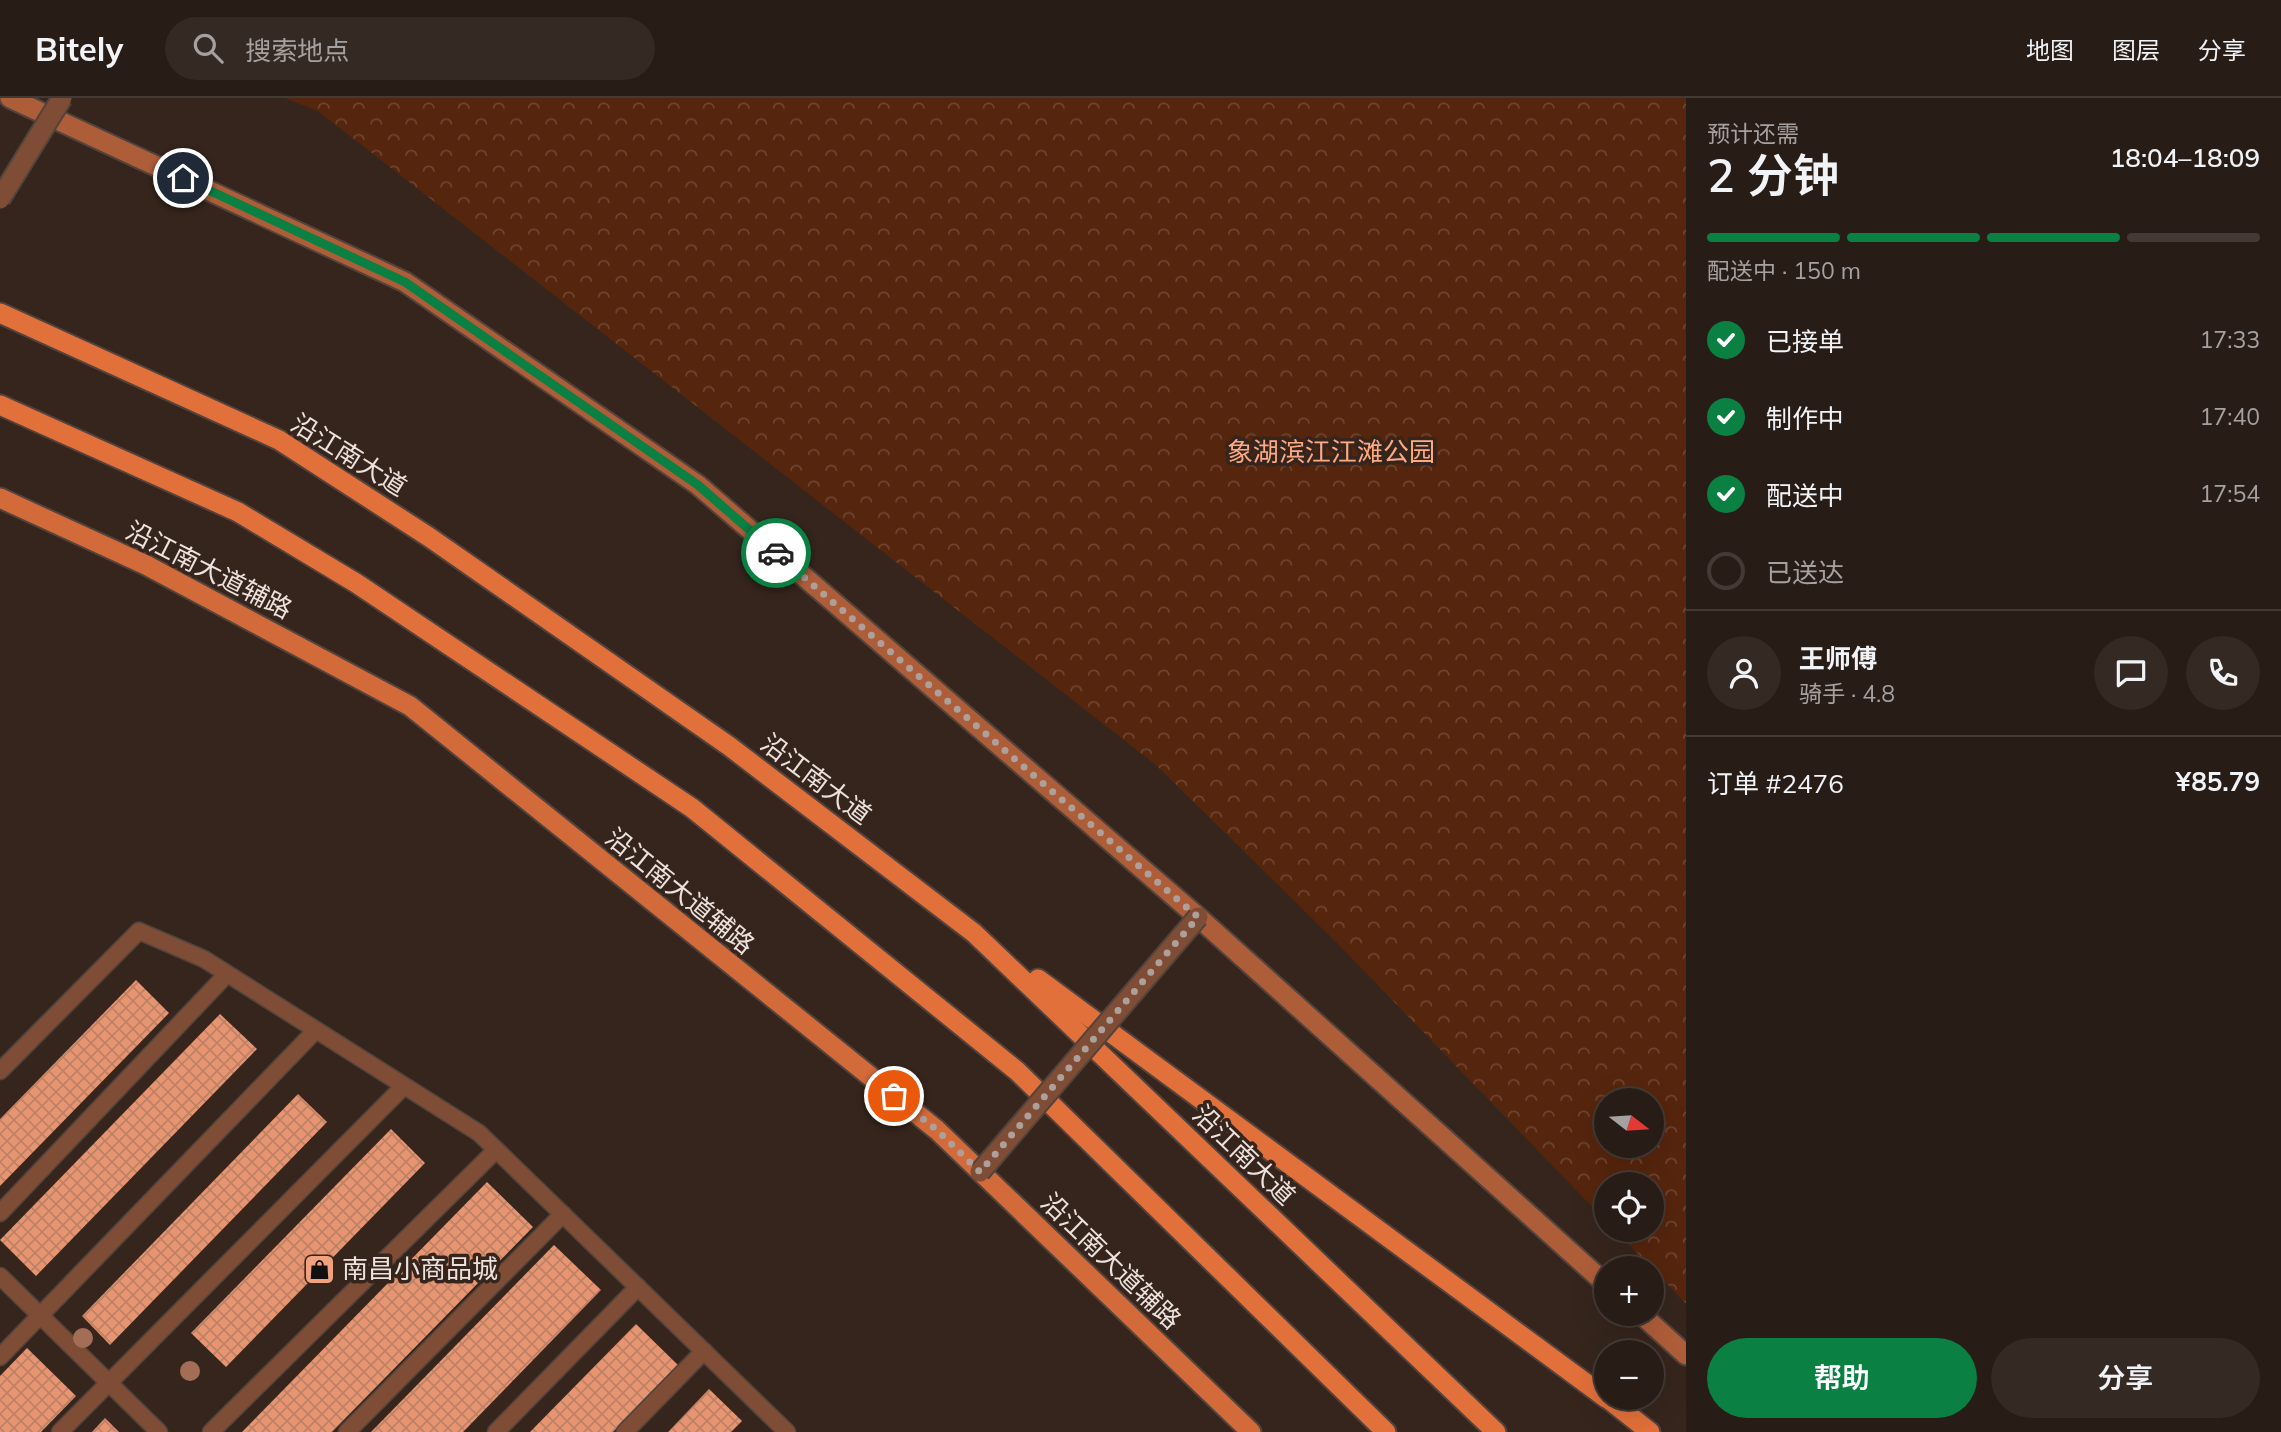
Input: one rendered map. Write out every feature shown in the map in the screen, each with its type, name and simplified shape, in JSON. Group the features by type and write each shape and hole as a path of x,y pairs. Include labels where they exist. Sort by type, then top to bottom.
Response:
{"highway":[{"name":"沿江南大道","path":"0,313 279,440 429,537 729,746 974,933 1496,1432"},
{"path":"0,405 238,512 356,583 692,808 1017,1071 1386,1432"},
{"path":"974,933 1594,1388"},
{"path":"1622,1410 1650,1432"}],"main road":[{"path":"10,98 405,282 698,485 1198,917 1594,1273"},
{"name":"沿江南大道辅路","path":"0,498 146,565 410,706 937,1130 1251,1432"},
{"path":"1654,1326 1686,1355"}],"street":[{"path":"0,199 62,98"},
{"path":"980,1172 1198,917"}],"lane":[{"path":"0,1071 139,931 204,959 479,1133 704,1351 779,1429"},
{"path":"0,1213 227,974"},
{"path":"0,1357 316,1030"},
{"path":"60,1432 404,1086"},
{"path":"211,1432 496,1150"},
{"path":"347,1432 563,1214"},
{"path":"0,1276 159,1432"},
{"path":"496,1432 638,1287"},
{"path":"625,1432 704,1351"}],"green space":[{"name":"象湖滨江江滩公园","path":"285,98 1686,98 1686,1304 1664,1281 1664,1256 1640,1256 1627,1242 1664,1242 1664,1172 1594,1172 1594,1209 1338,944 1156,765 318,111"}],"building":[{"path":"136,980 169,1013 0,1186 0,1119"},
{"path":"220,1014 257,1049 36,1276 0,1240"},
{"path":"298,1094 327,1122 110,1345 82,1316"},
{"path":"391,1129 425,1163 226,1367 191,1333"},
{"path":"487,1182 533,1227 332,1432 242,1432"},
{"path":"554,1245 601,1290 463,1432 371,1432"},
{"path":"636,1324 678,1365 613,1432 530,1432"},
{"path":"27,1348 76,1396 41,1432 0,1432 0,1376"},
{"path":"709,1389 742,1421 731,1432 668,1432"},
{"path":"105,1418 119,1432 92,1432"}],"way so far":[{"path":"776,553 1198,917 980,1172 937,1130 894,1096"}],"place":[{"name":"南昌小商品城","path":"319,1269"}],"route":[{"path":"183,178 405,282 698,485 776,553"}]}
